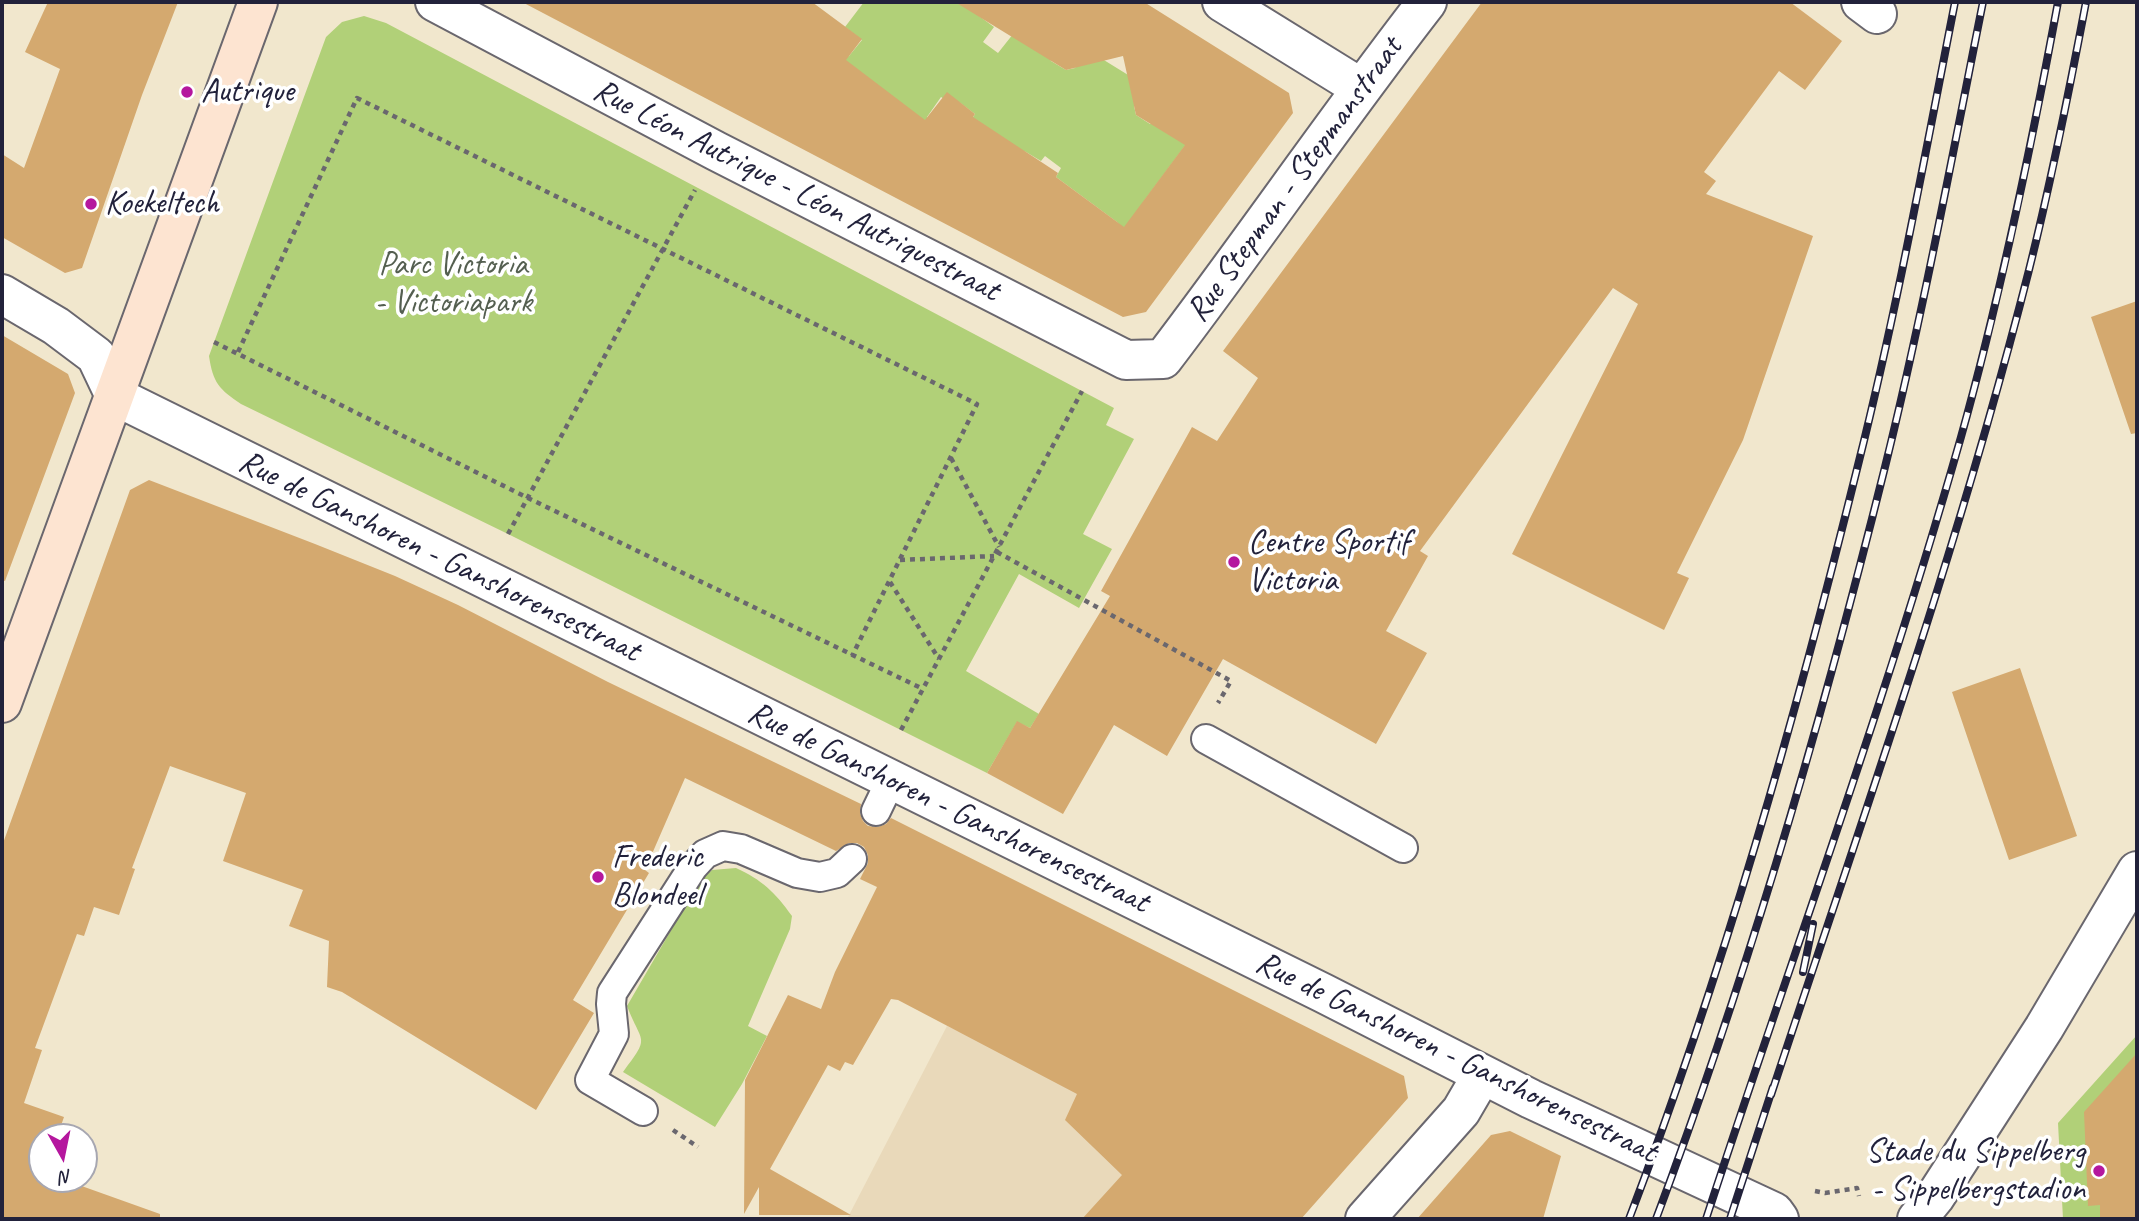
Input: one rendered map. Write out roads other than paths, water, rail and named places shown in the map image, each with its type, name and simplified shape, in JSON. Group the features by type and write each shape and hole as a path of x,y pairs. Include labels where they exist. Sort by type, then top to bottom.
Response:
{"street":[{"path":"2,703 258,2"},
{"name":"Rue Léon Autrique - Léon Autriquestraat","path":"435,2 716,151 1089,343 1126,360 1163,359"},
{"path":"1222,2 1361,88"},
{"name":"Rue Stepman - Stepmanstraat","path":"1163,359 1427,2"},
{"path":"2,294 56,326 96,356 115,396"},
{"name":"Rue de Ganshoren - Ganshorensestraat","path":"115,396 884,795 1774,1212 1779,1219"},
{"path":"1917,1219 1935,1197 2044,1028 2137,871"},
{"path":"1365,1219 1461,1111 1482,1074"}],"lane":[{"path":"1206,739 1403,848"},
{"path":"643,1111 590,1080 614,1034 612,993 693,867 705,854 723,846 741,849 797,873 820,877 837,873 852,859"}],"railway":[{"path":"1629,1219 1696,1033 1756,844 1810,653 1886,347 1955,2"},
{"path":"1656,1219 1722,1034 1836,657 1912,351 1983,2"},
{"path":"1706,1219 1870,732 1961,437 2014,221 2058,2"},
{"path":"1771,1095 1940,582 2001,375 2037,237 2086,2"},
{"path":"1803,972 1813,924"},
{"path":"1730,1219 1773,1087"}],"place":[{"name":"Autrique","path":"187,92"},
{"name":"Koekeltech","path":"91,204"},
{"name":"Centre Sportif Victoria","path":"1234,562"},
{"name":"Frederic Blondeel","path":"598,877"},
{"name":"Stade du Sippelberg - Sippelbergstadion","path":"2099,1171"}],"park label":[{"name":"Parc Victoria - Victoriapark","path":"453,284"}]}
